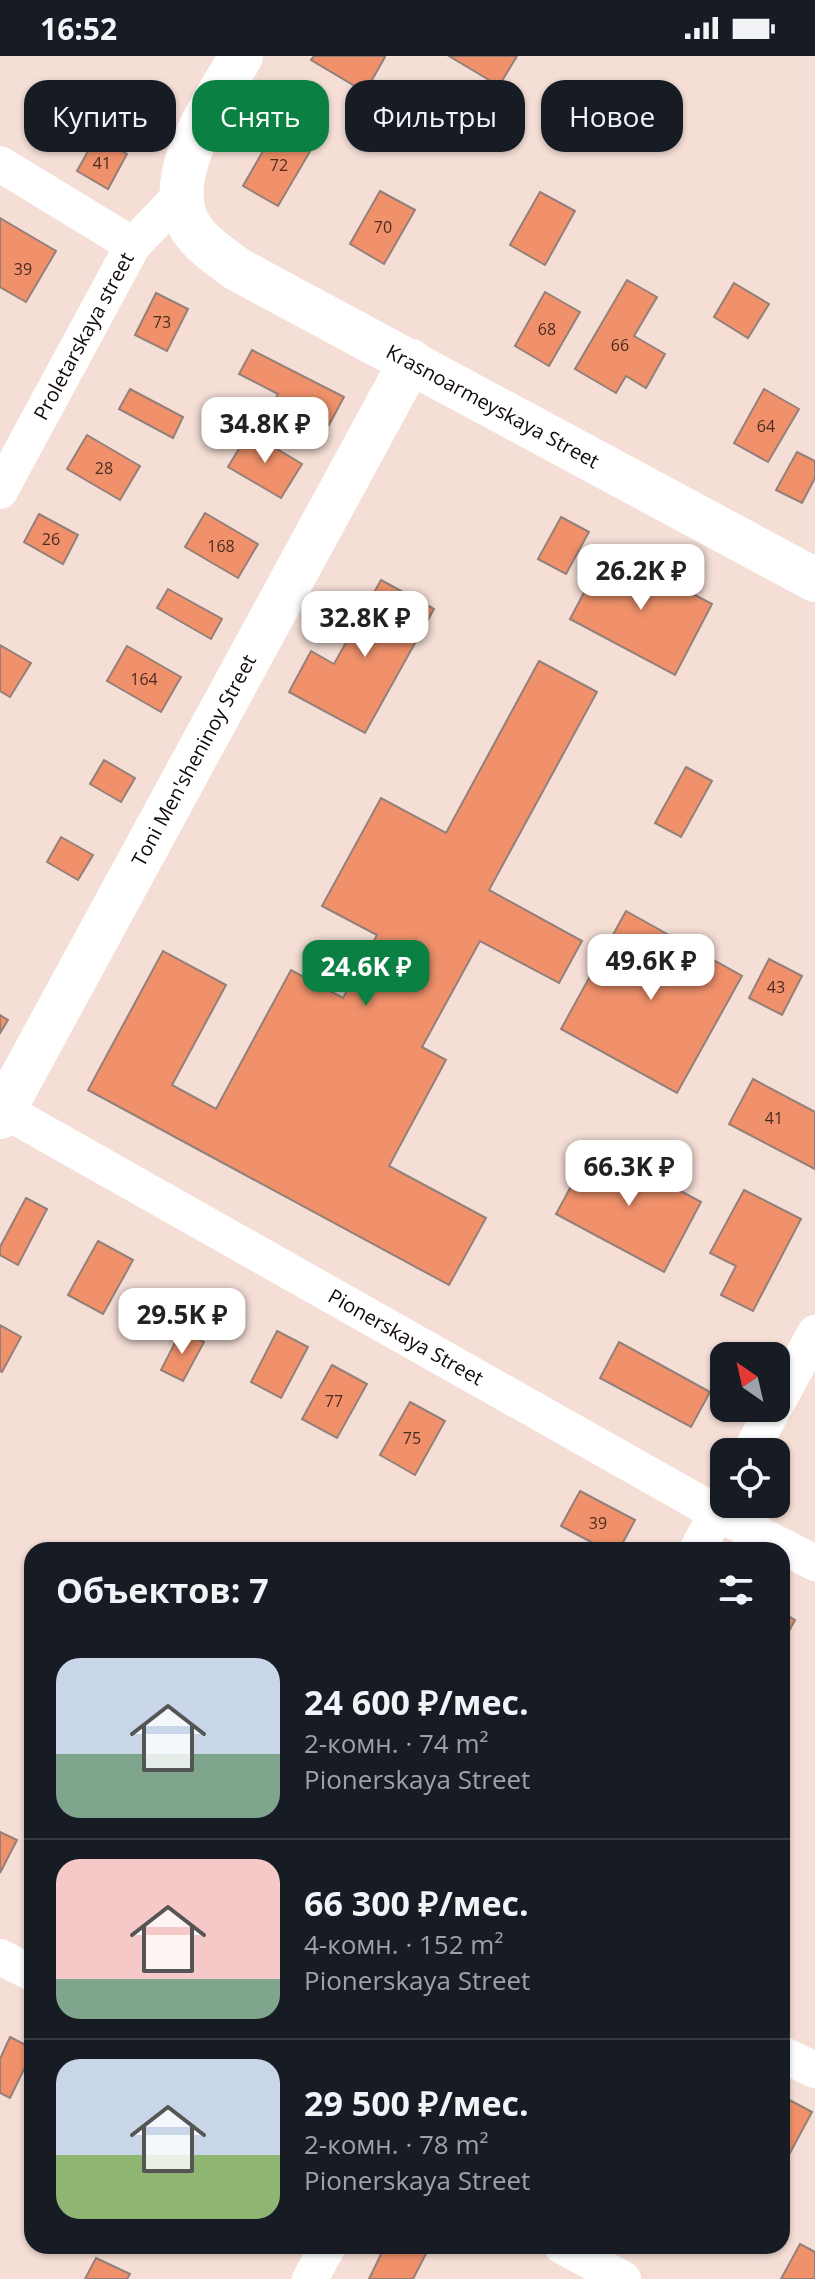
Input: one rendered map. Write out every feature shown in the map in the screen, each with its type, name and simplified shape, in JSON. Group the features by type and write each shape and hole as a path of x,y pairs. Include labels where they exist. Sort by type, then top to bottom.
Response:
{"street":[{"path":"184,206 183,169 241,56"},
{"path":"0,164 133,245"},
{"name":"Proletarskaya street","path":"0,491 133,245 184,206"},
{"name":"Krasnoarmeyskaya Street","path":"184,206 196,235 237,269 815,580"},
{"name":"Toni Men'sheninoy Street","path":"1,1112 411,361"},
{"name":"Pionerskaya Street","path":"1,1112 710,1502"},
{"path":"790,1379 815,1333"},
{"path":"701,1542 714,1518"},
{"name":"Pionerskaya Street","path":"739,1518 779,1542"},
{"name":"Pionerskaya Street","path":"790,1548 815,1563"},
{"path":"0,1957 24,1969"},
{"path":"790,2058 815,2070"},
{"path":"310,2279 324,2254"},
{"path":"577,2254 623,2279"}],"building":[{"path":"314,56 385,57 372,80 345,80 311,60"},
{"path":"449,56 517,56 503,80 489,80"},
{"path":"88,152 127,154 108,189 77,171"},
{"path":"262,152 310,152 278,206 243,186"},
{"path":"380,191 415,210 384,264 350,244"},
{"path":"540,192 575,211 545,265 510,245"},
{"path":"0,218 56,251 26,302 0,287"},
{"path":"627,280 657,297 634,336 665,354 646,388 626,376 616,393 575,369"},
{"path":"734,283 769,304 748,338 714,317"},
{"path":"545,292 580,312 549,366 515,346"},
{"path":"156,293 188,309 167,351 135,335"},
{"path":"252,350 344,397 329,425 311,415 304,429 269,411 278,394 239,374"},
{"path":"130,389 183,417 173,438 119,409"},
{"path":"764,389 799,409 768,462 734,443"},
{"path":"249,432 302,464 281,498 228,467"},
{"path":"87,435 140,466 120,500 67,469"},
{"path":"797,452 815,461 815,478 802,503 776,490"},
{"path":"205,513 258,544 238,578 185,547"},
{"path":"39,514 78,535 63,564 24,542"},
{"path":"561,517 589,532 566,574 538,559"},
{"path":"607,549 712,604 675,675 570,619"},
{"path":"381,580 434,609 365,733 289,692 311,651 334,664"},
{"path":"168,589 222,619 211,639 157,608"},
{"path":"0,645 31,663 10,697 0,691"},
{"path":"127,646 181,677 161,712 107,681"},
{"path":"539,661 597,692 489,890 582,941 559,983 480,941 422,1047 446,1060 389,1166 486,1218 449,1285 88,1090 163,951 226,985 172,1085 216,1109 291,970 343,998 377,935 322,906 381,798 446,833"},
{"path":"104,760 135,778 121,802 90,784"},
{"path":"686,767 712,781 681,837 655,823"},
{"path":"61,837 93,855 78,880 47,862"},
{"path":"626,911 742,976 677,1093 561,1029"},
{"path":"769,959 802,976 782,1015 749,998"},
{"path":"0,1015 8,1020 0,1033"},
{"path":"753,1079 815,1112 815,1169 729,1124"},
{"path":"594,1144 701,1202 664,1272 556,1214"},
{"path":"744,1190 801,1219 753,1311 721,1295 736,1266 710,1253"},
{"path":"26,1198 47,1209 18,1265 0,1255 0,1247"},
{"path":"98,1241 133,1260 103,1314 68,1295"},
{"path":"0,1325 21,1337 2,1372 0,1371"},
{"path":"181,1331 204,1342 183,1381 161,1370"},
{"path":"277,1331 308,1347 281,1398 251,1382"},
{"path":"619,1342 710,1392 691,1427 600,1378"},
{"path":"332,1365 367,1384 337,1438 302,1419"},
{"path":"410,1402 445,1421 415,1475 380,1455"},
{"path":"580,1491 635,1520 623,1542 591,1542 561,1526"},
{"path":"0,1832 17,1840 0,1873"},
{"path":"10,2037 24,2044 24,2069 10,2098 0,2093 0,2059"},
{"path":"790,2100 812,2112 790,2153"},
{"path":"800,2244 815,2252 815,2279 781,2279"},
{"path":"381,2254 426,2254 413,2279 369,2279"},
{"path":"96,2258 130,2274 127,2279 85,2279"}]}
